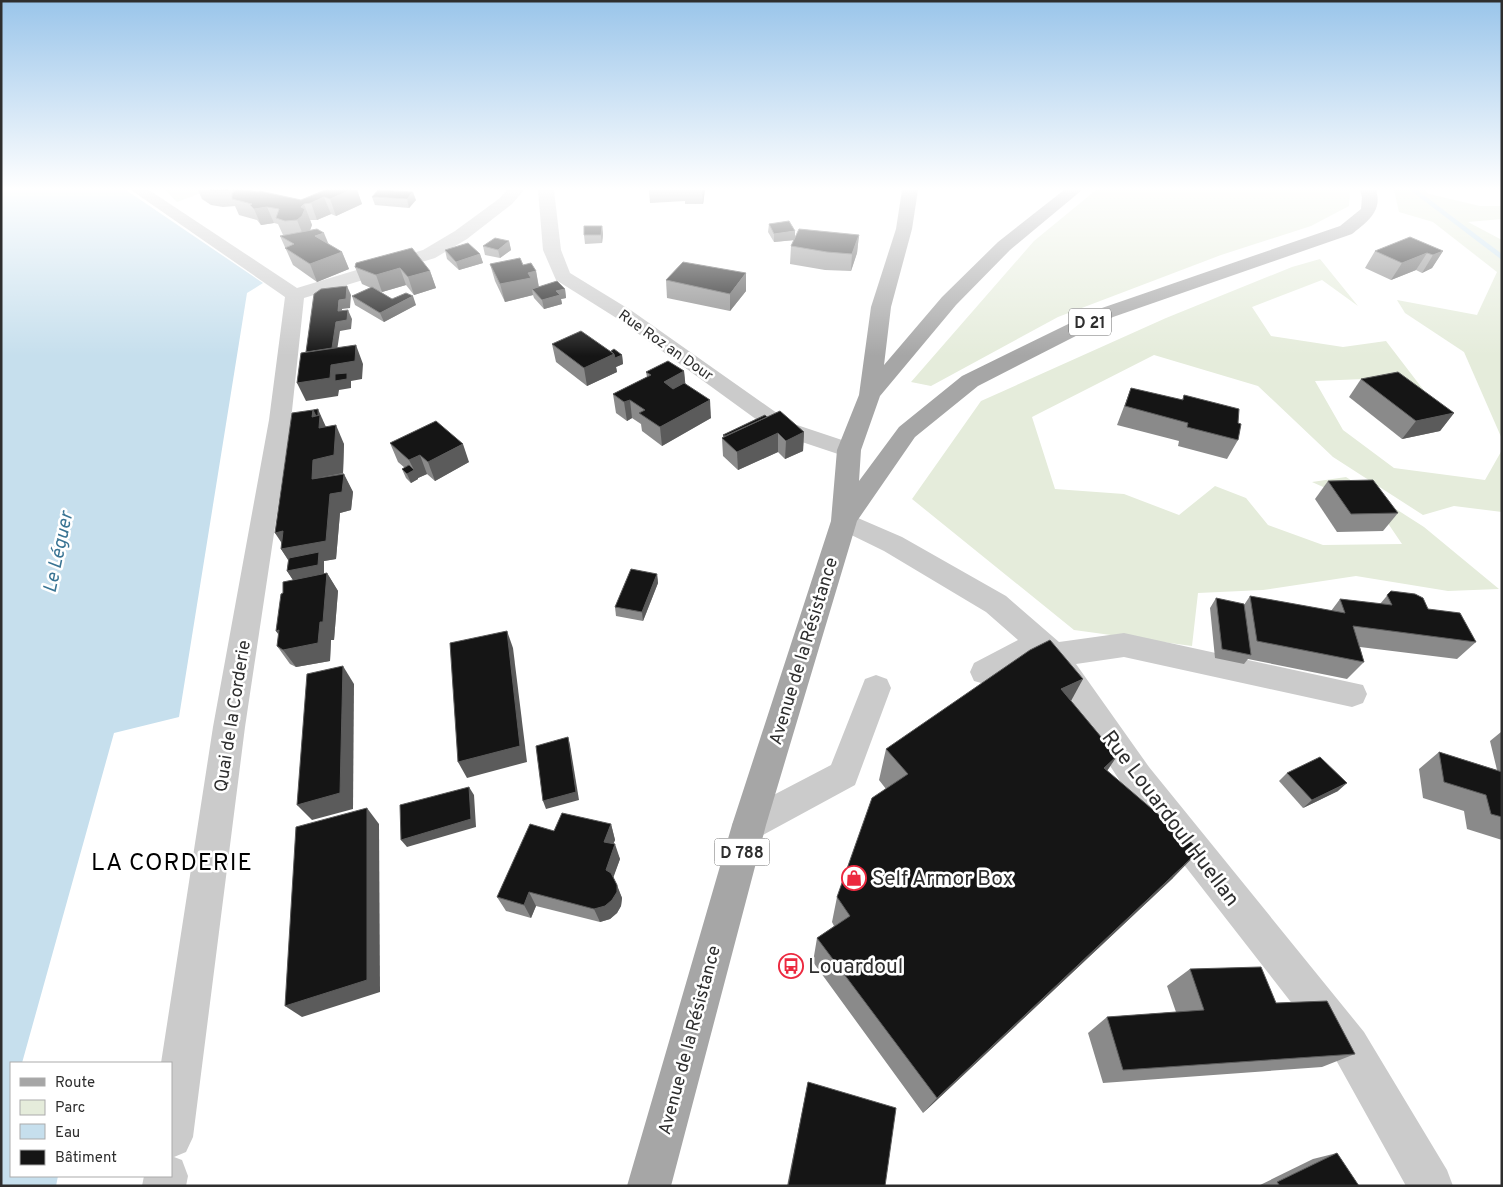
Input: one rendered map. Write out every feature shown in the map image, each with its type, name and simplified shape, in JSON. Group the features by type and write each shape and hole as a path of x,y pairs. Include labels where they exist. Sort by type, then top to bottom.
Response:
{"main road":[{"path":"870,395 881,307 899,245"},
{"name":"Avenue de la Résistance","path":"649,1186 749,825 844,521 849,450 870,395 949,301 1005,245"},
{"name":"D 21","path":"844,521 907,432 970,381 1106,314 1302,245"}],"street":[{"path":"222,245 296,295 429,254 445,245"},
{"name":"Rue Roz an Dour","path":"552,245 562,276 625,315 782,428 849,450"},
{"name":"Quai de la Corderie","path":"172,1130 229,727 280,420 296,295"},
{"name":"Rue Louardoul Huellan","path":"844,521 892,544 996,604 1046,648 1137,778 1350,1046 1431,1186"},
{"path":"985,672 1046,648 1124,645 1352,694"},
{"path":"749,825 843,775 876,688"}],"green space":[{"path":"1030,245 1251,245 1058,317 931,386 911,382"},
{"path":"1463,245 1502,245 1502,439 1464,352 1405,313 1397,300 1477,315 1497,272"},
{"path":"1320,259 1358,306 1322,280 1252,307 1271,336 1343,347 1386,341 1435,405 1364,379 1315,381 1343,430 1394,468 1485,480 1502,450 1502,512 1454,506 1423,515 1333,457 1258,386 1154,355 1032,417 1055,489 1124,494 1179,515 1215,486 1246,498 1268,525 1323,545 1402,544 1381,513 1312,482 1346,477 1424,527 1499,589 1448,591 1356,576 1263,590 1198,593 1192,646 1074,630 912,499 981,401 1166,318 1292,267"}],"water":[{"name":"Le Léguer","path":"1,245 208,245 263,283 247,293 179,717 114,733 22,1062 10,1062 10,1177 58,1177 56,1186 1,1186"}],"building":[{"path":"291,245 331,245 342,252 310,264 285,248"},
{"path":"460,245 471,245 480,254 456,262 445,250"},
{"path":"484,245 504,245 498,250"},
{"path":"791,245 855,245 852,254"},
{"path":"1389,245 1430,245 1443,251 1433,255 1427,253 1402,263 1375,251"},
{"path":"412,248 430,271 408,277 400,268 376,275 355,267 356,263"},
{"path":"520,258 523,265 531,263 536,271 528,273 531,278 500,284 490,264"},
{"path":"683,262 746,273 730,294 666,280"},
{"path":"557,281 565,289 556,291 560,295 542,300 532,289"},
{"path":"347,286 346,299 339,300 338,311 348,310 347,320 336,322 332,348 306,352 314,294 321,289"},
{"path":"372,287 392,299 406,293 413,296 380,313 352,296"},
{"path":"581,331 614,354 584,368 552,344"},
{"path":"356,345 355,361 331,365 330,378 297,383 301,353"},
{"path":"614,349 622,355 615,358 611,351"},
{"path":"668,361 684,371 664,382 673,389 684,383 710,400 660,427 639,413 645,410 630,400 624,402 613,394 651,375 646,372"},
{"path":"1398,372 1454,413 1416,421 1361,379"},
{"path":"347,373 347,379 335,381 335,374"},
{"path":"1131,388 1183,400 1184,395 1239,409 1238,423 1241,424 1238,440 1187,427 1188,423 1125,406"},
{"path":"318,409 318,416 316,416 313,410"},
{"path":"313,410 312,417 320,415 319,428 336,425 334,455 313,460 312,479 344,474 342,492 330,494 326,541 281,549 283,531 275,533 292,413"},
{"path":"780,411 804,432 786,441 778,433 737,452 722,438"},
{"path":"765,415 767,417 725,436 723,435"},
{"path":"436,421 463,444 428,462 420,455 409,460 390,443"},
{"path":"409,465 414,470 407,474 402,469"},
{"path":"1373,480 1398,513 1351,514 1328,481"},
{"path":"319,552 318,565 287,571 289,558"},
{"path":"631,569 657,574 642,612 615,607"},
{"path":"327,573 323,622 320,622 318,643 283,650 277,646 279,630 276,631 281,594 283,593 283,582"},
{"path":"1391,591 1415,594 1423,598 1428,609 1460,613 1476,642 1353,626 1364,662 1257,641 1250,596 1345,613 1340,599 1392,605 1387,595"},
{"path":"1216,598 1244,604 1251,655 1222,649"},
{"path":"507,631 520,746 458,762 450,643"},
{"path":"1050,640 1083,679 1061,689 1117,756 1104,768 1200,850 937,1098 817,938 850,916 837,897 872,798 908,774 886,749 1030,650"},
{"path":"343,666 340,793 297,805 307,674"},
{"path":"568,737 576,792 543,801 536,746"},
{"path":"1439,752 1502,772 1502,817 1491,814 1486,795 1444,782"},
{"path":"1320,757 1347,783 1312,800 1287,773"},
{"path":"469,787 471,819 401,840 400,805"},
{"path":"367,808 367,980 285,1006 296,827"},
{"path":"562,813 611,824 604,842 615,844 606,870 611,873 617,885 617,892 612,900 605,906 594,909 529,892 524,905 497,897 530,824 554,831"},
{"path":"1261,967 1276,1003 1327,1001 1355,1054 1123,1070 1107,1017 1204,1010 1190,969"},
{"path":"808,1082 896,1108 885,1186 788,1186"},
{"path":"1337,1153 1359,1186 1280,1186 1277,1182"}],"waterway":[{"path":"1486,245 1502,258"}],"place":[{"name":"Self Armor Box","path":"854,878"},
{"name":"Louardoul","path":"791,966"}],"district":[{"name":"LA CORDERIE","path":"172,862"}]}
